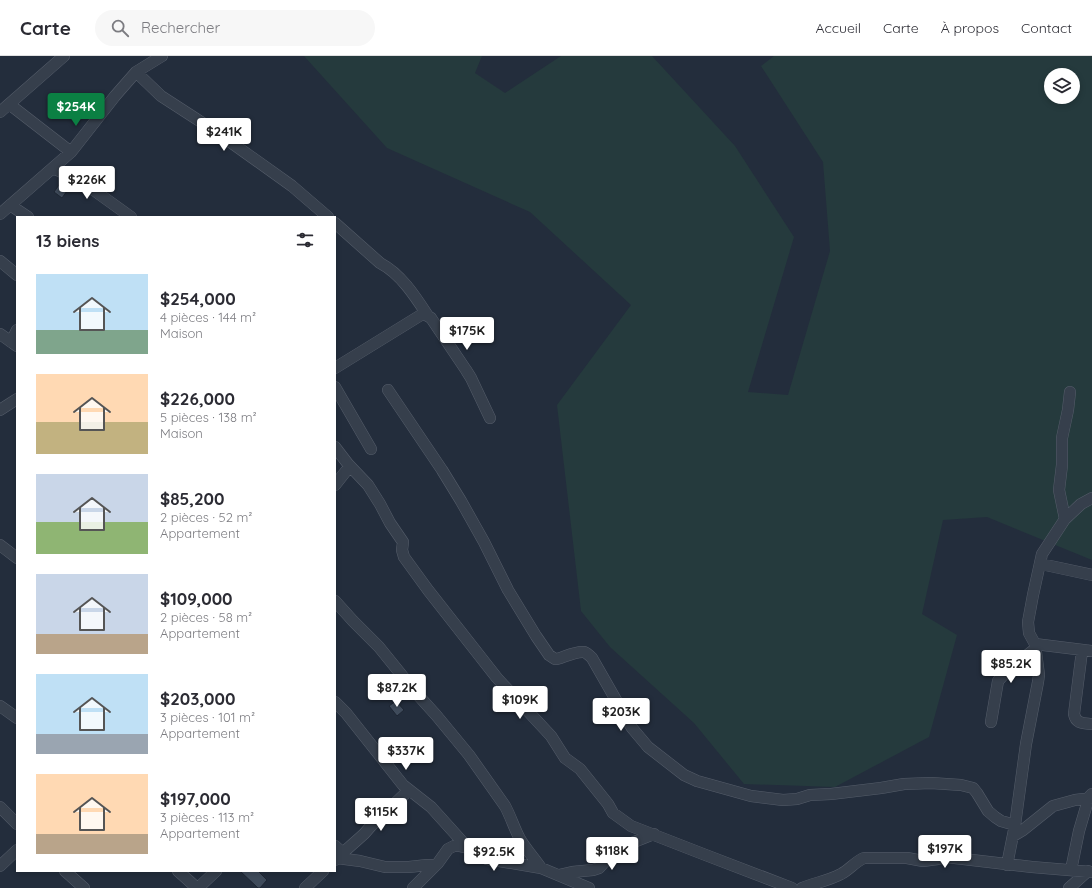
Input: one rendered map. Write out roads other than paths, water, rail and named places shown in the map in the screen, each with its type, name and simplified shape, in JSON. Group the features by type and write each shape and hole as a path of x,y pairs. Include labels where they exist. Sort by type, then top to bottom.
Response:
{"street":[{"path":"0,112 64,56"},
{"path":"0,214 72,152 115,96 136,72 162,56"},
{"path":"136,72 162,96 215,131 292,186 327,216"},
{"path":"9,104 72,152"},
{"path":"53,168 81,181 130,216"},
{"path":"10,205 26,216"},
{"path":"336,224 380,263 397,275 411,292 466,370 490,418"},
{"path":"0,261 16,274"},
{"path":"336,367 421,315 428,316"},
{"path":"0,334 14,344"},
{"path":"336,389 371,449"},
{"path":"388,390 461,501 508,590 542,646 549,655 555,659 584,652 592,658 632,728 648,747 684,775 697,781 751,796 783,800 904,784 931,782 961,785 973,788 988,811 1014,830 1023,830 1053,806 1091,796"},
{"path":"1065,519 1059,490 1062,465 1062,438 1070,392"},
{"path":"0,410 16,400"},
{"path":"336,448 368,485 403,542 402,553 428,590 497,678 551,736 565,758 580,769 608,804 613,813 631,826 792,888"},
{"path":"336,484 350,466"},
{"path":"1007,864 1014,830 1026,744 1039,675 1035,646 1029,633 1028,622 1042,554 1065,519 1081,504 1092,498"},
{"path":"0,545 16,557"},
{"path":"1041,564 1092,575"},
{"path":"336,602 380,648 469,755 505,806 510,814 512,823 520,839 541,868"},
{"path":"991,722 998,681 1035,646 1087,651 1074,714 1077,721 1092,724"},
{"path":"336,703 346,713 403,785 431,807 468,848"},
{"path":"0,706 16,717"},
{"path":"338,854 364,834 409,790"},
{"path":"1063,888 1070,870 1079,831 1091,796"},
{"path":"0,807 16,823"},
{"path":"559,875 599,868 608,858 624,846 654,834"},
{"path":"413,888 436,865 445,852 451,847 459,846 468,848 488,859 541,868 589,888"},
{"path":"0,866 16,851"},
{"path":"338,854 385,867 409,867 427,864 436,865"},
{"path":"802,888 839,875 864,858 907,858 923,861 938,859 946,856 1032,867 1090,872"},
{"path":"66,872 84,888"},
{"path":"179,872 198,888 215,872"},
{"path":"305,888 322,872"},
{"path":"1069,888 1090,872"}]}
